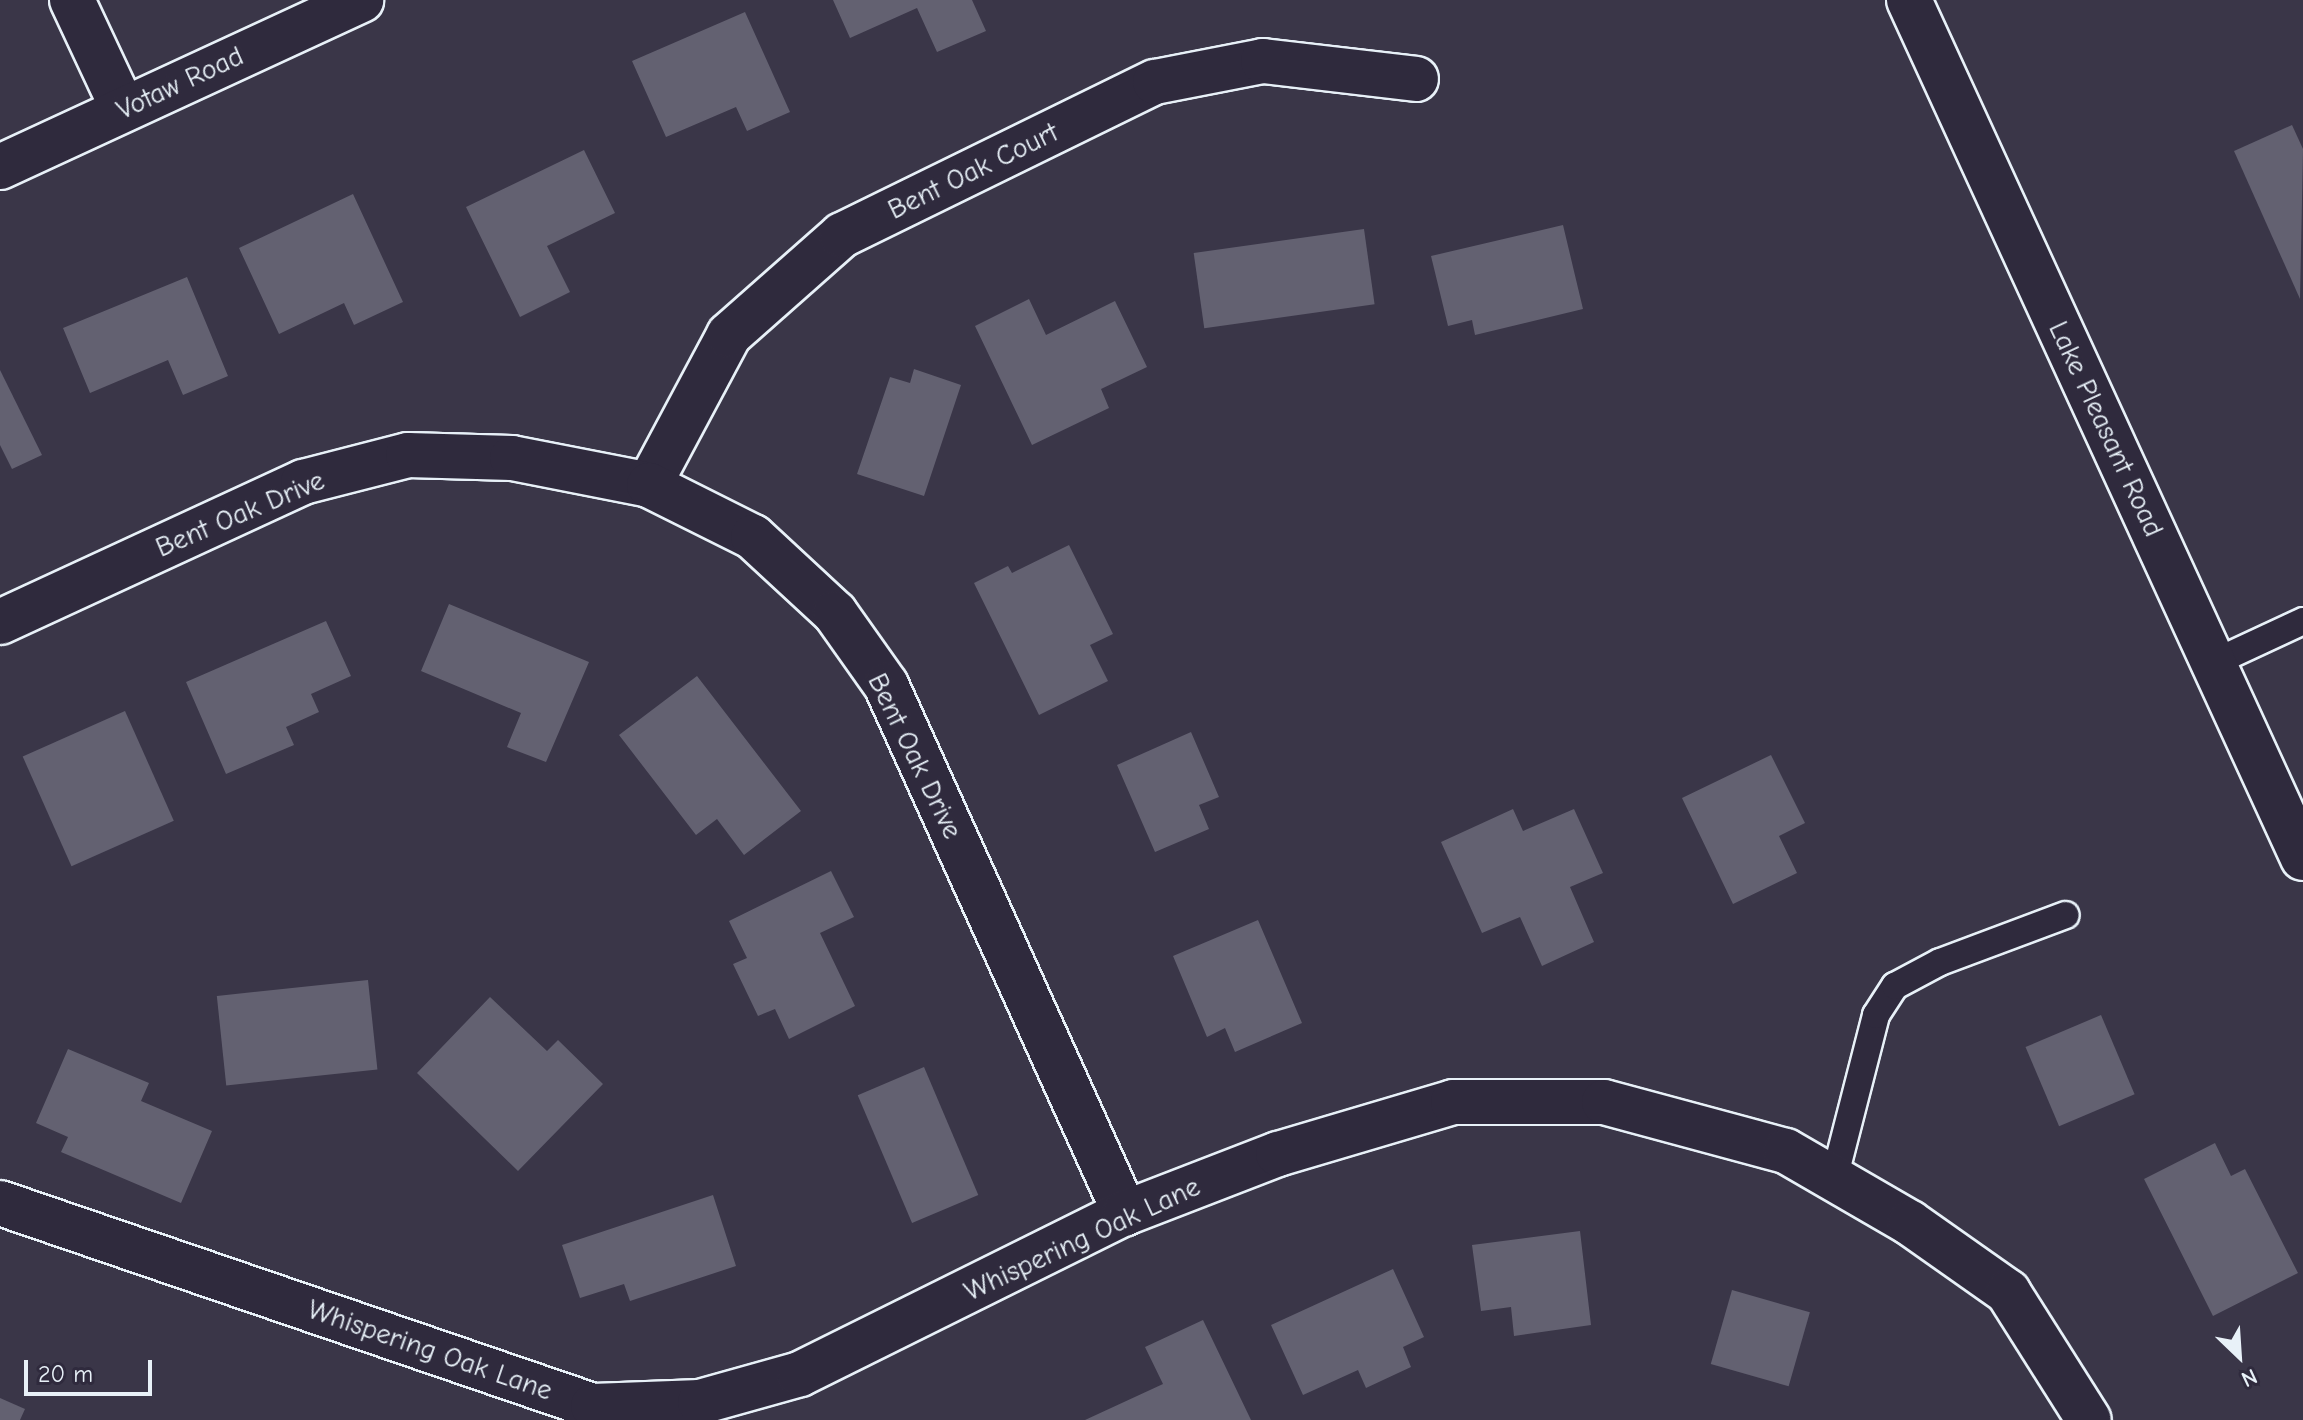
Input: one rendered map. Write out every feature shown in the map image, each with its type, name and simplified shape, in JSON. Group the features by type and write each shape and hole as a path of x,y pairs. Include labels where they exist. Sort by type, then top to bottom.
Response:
{"street":[{"path":"72,0 123,109"},
{"name":"Votaw Road","path":"0,167 361,0"},
{"name":"Lake Pleasant Road","path":"1909,0 2303,858"},
{"name":"Bent Oak Court","path":"649,485 729,335 842,235 1155,82 1263,61 1416,79"},
{"name":"Bent Oak Drive","path":"0,622 303,482 408,455 512,458 649,485 753,537 835,613 886,685 1125,1213"},
{"name":"Whispering Oak Lane","path":"0,1203 593,1406 700,1402 800,1374 1125,1213 1278,1154 1453,1102 1604,1102 1786,1151 2008,1292 2089,1420"}],"lane":[{"path":"2213,663 2303,621"},
{"path":"1834,1179 1876,1015 1895,986 1940,962 2066,915"}],"building":[{"path":"833,0 972,0 986,31 937,52 917,8 850,38"},
{"path":"745,12 790,112 747,131 736,107 666,137 632,61"},
{"path":"2292,125 2303,149 2300,299 2234,151"},
{"path":"584,150 615,213 547,246 570,292 520,317 466,207"},
{"path":"353,194 403,302 354,325 344,303 279,334 239,248"},
{"path":"1563,225 1583,309 1475,335 1472,320 1448,326 1431,256"},
{"path":"1364,229 1375,304 1204,328 1194,253"},
{"path":"187,277 228,376 183,395 168,360 90,393 63,328"},
{"path":"1029,299 1046,335 1115,301 1147,367 1101,389 1109,408 1032,445 975,326"},
{"path":"914,369 961,385 924,496 857,474 890,377 910,383"},
{"path":"0,370 42,455 12,469 0,445"},
{"path":"1069,545 1113,634 1090,645 1108,681 1039,715 974,583 1008,566 1012,573"},
{"path":"449,604 589,662 546,762 507,747 521,713 421,671"},
{"path":"326,621 351,676 311,694 319,712 286,727 294,745 226,774 186,682"},
{"path":"697,676 801,811 744,855 717,819 696,835 619,735"},
{"path":"125,711 174,821 71,866 23,757"},
{"path":"1191,732 1219,797 1199,805 1209,829 1155,852 1117,765"},
{"path":"1771,755 1805,823 1779,836 1797,873 1733,904 1682,798"},
{"path":"1513,809 1523,831 1574,809 1603,873 1570,887 1594,942 1542,966 1520,917 1482,933 1441,842"},
{"path":"831,871 854,917 820,933 855,1006 789,1039 775,1009 758,1016 733,964 747,958 729,921"},
{"path":"1258,920 1302,1023 1235,1052 1225,1028 1207,1037 1173,956"},
{"path":"368,980 377,1070 226,1085 217,996"},
{"path":"490,997 547,1051 558,1040 603,1084 518,1171 417,1073"},
{"path":"2101,1015 2135,1094 2059,1126 2026,1047"},
{"path":"68,1049 149,1083 141,1101 212,1131 181,1203 61,1152 68,1137 36,1123"},
{"path":"924,1067 978,1195 912,1223 858,1095"},
{"path":"2215,1143 2231,1176 2245,1169 2298,1273 2213,1316 2144,1179"},
{"path":"713,1195 736,1266 630,1301 624,1284 580,1298 562,1245"},
{"path":"1580,1231 1591,1325 1514,1336 1511,1307 1481,1311 1472,1245"},
{"path":"1393,1269 1424,1337 1403,1347 1411,1367 1366,1388 1358,1370 1303,1395 1271,1325"},
{"path":"1732,1290 1810,1312 1789,1386 1711,1364"},
{"path":"1203,1320 1251,1420 1085,1420 1163,1384 1145,1347"},
{"path":"0,1398 25,1409 20,1420 0,1420"}]}
